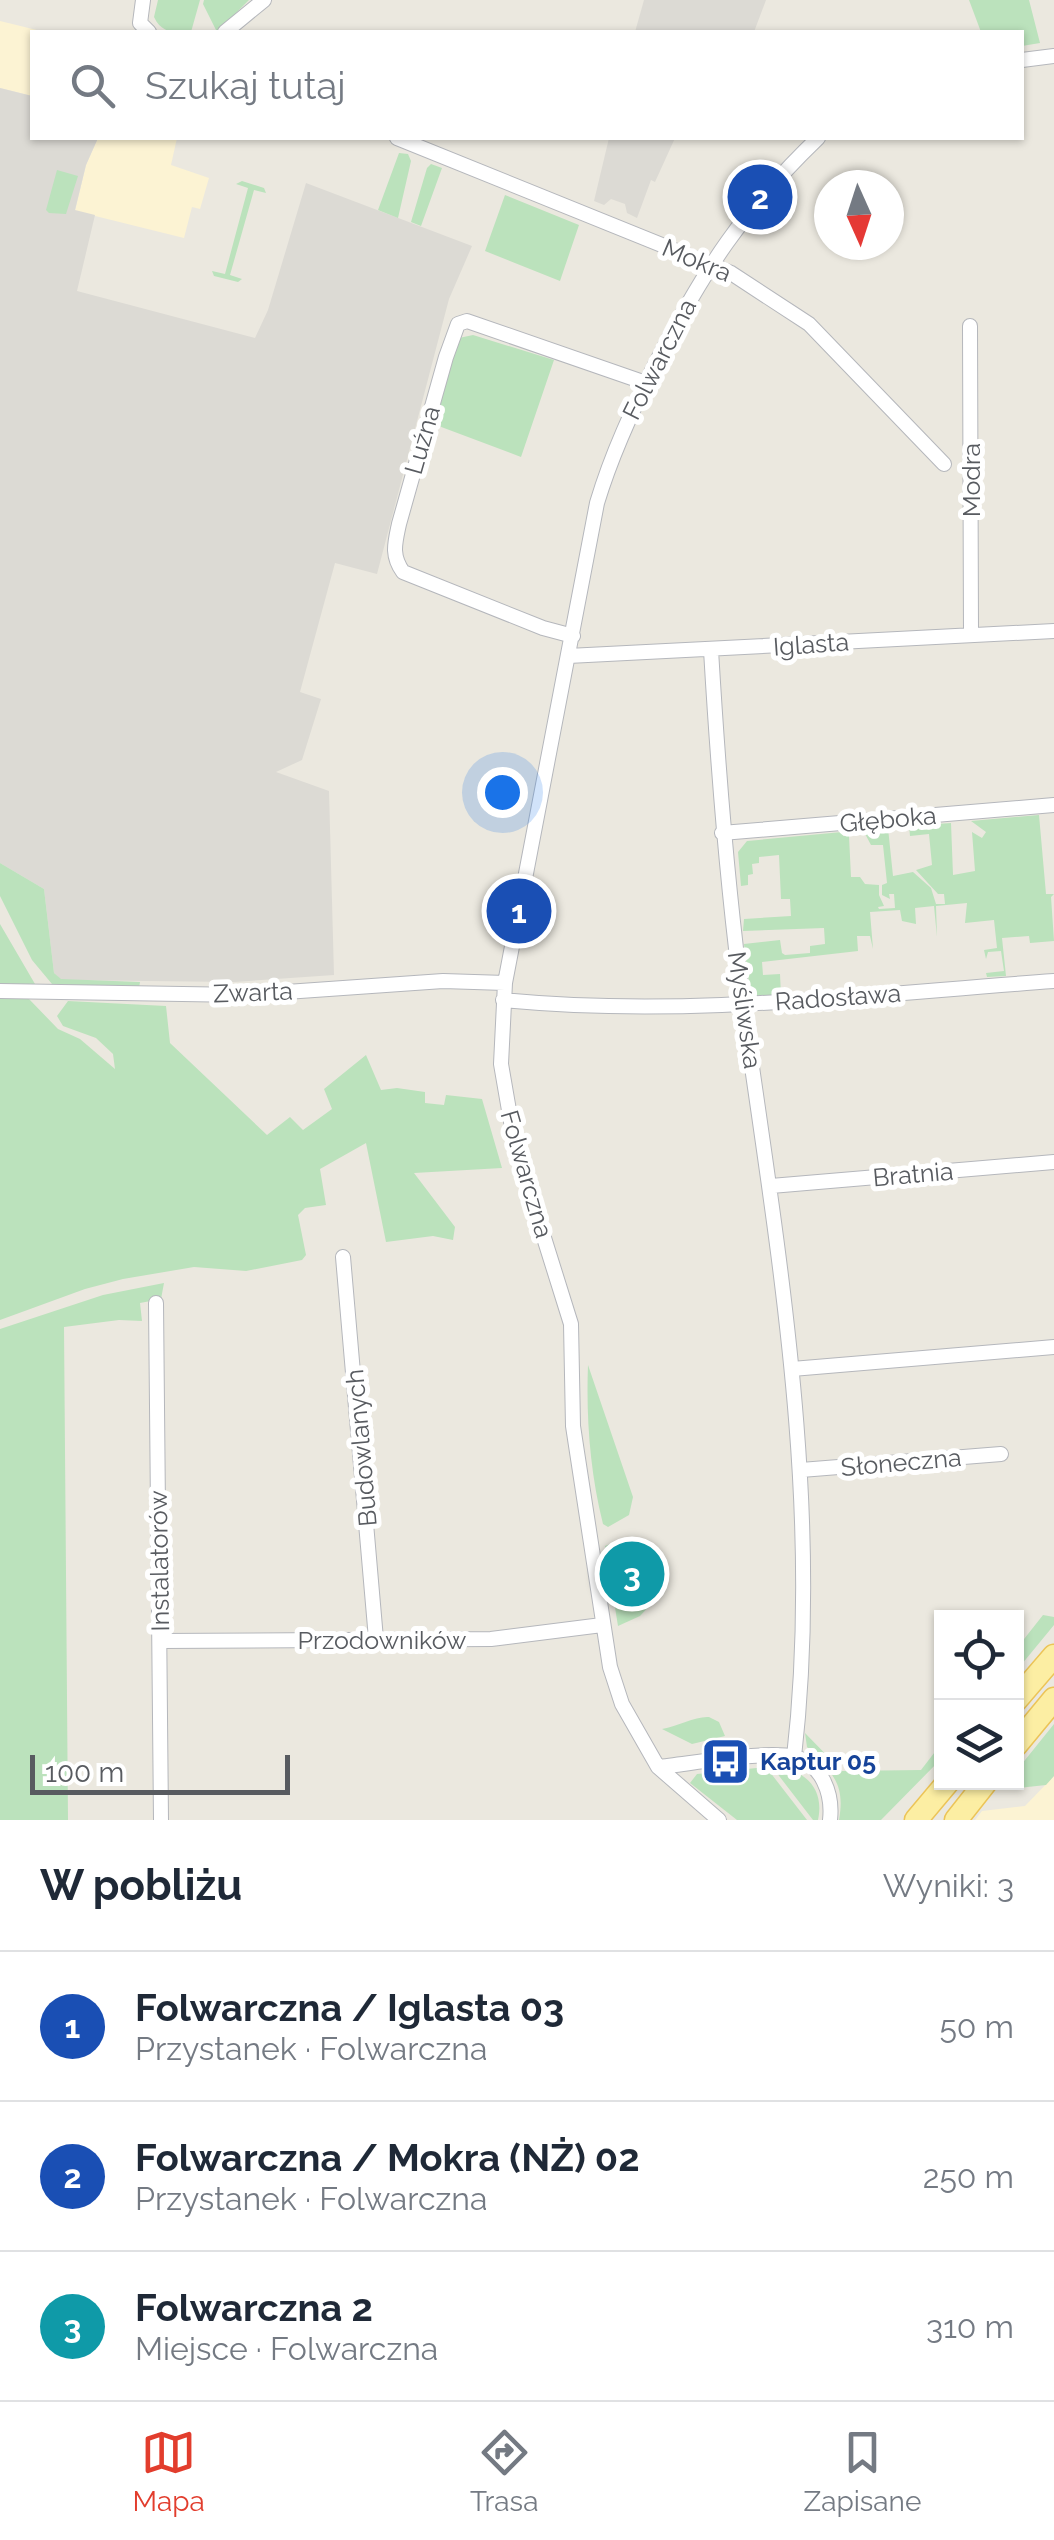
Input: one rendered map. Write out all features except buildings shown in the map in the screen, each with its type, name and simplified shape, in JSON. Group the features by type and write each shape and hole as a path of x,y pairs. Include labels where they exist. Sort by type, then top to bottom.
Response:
{"main road":[{"path":"1024,1691 1054,1656"},
{"path":"1024,1735 1054,1699"},
{"path":"916,1820 941,1790"},
{"path":"956,1820 980,1790"}],"street":[{"path":"144,0 145,28"},
{"path":"227,30 264,0"},
{"path":"1024,60 1054,56"},
{"name":"Mokra","path":"402,140 732,273 810,324 944,464"},
{"name":"Folwarczna","path":"718,1820 658,1767 622,1704 610,1667 573,1426 571,1324 506,1105 501,1064 503,1000 605,478 626,421 709,264 760,196 816,140"},
{"name":"Luźna","path":"573,636 543,628 403,572 396,562 393,550 398,524 441,372 458,324 467,321 646,383"},
{"name":"Modra","path":"970,326 971,634"},
{"name":"Iglasta","path":"568,656 1054,631"},
{"name":"Myśliwska","path":"711,650 722,834 772,1186 801,1470 804,1679 794,1757"},
{"name":"Głęboka","path":"722,834 1054,805"},
{"name":"Zwarta","path":"0,991 243,995 443,981 506,984"},
{"name":"Radosława","path":"503,1000 562,1006 744,1004 1054,981"},
{"name":"Bratnia","path":"772,1186 1054,1162"},
{"name":"Budowlanych","path":"343,1257 376,1639"},
{"name":"Instalatorów","path":"156,1303 160,1820"},
{"path":"792,1369 1054,1347"},
{"name":"Słoneczna","path":"801,1470 1001,1454"},
{"name":"Przodowników","path":"160,1641 490,1640 602,1624"},
{"path":"658,1767 794,1757 807,1762 825,1783 830,1795 830,1820"}],"shaded area":[{"path":"644,0 766,0 755,30 636,30"},
{"path":"0,21 37,30 30,30 30,96 0,88"},
{"path":"0,88 30,96 30,140 97,140 86,165 75,210 95,215 77,291 255,338 268,310 306,183 472,246 449,299 377,574 335,563 300,692 321,699 302,760 276,772 329,791 334,975 234,982 61,980 54,973 44,889 0,863"},
{"path":"97,140 177,140 171,165 209,178 200,209 192,207 184,238 75,211 86,165"},
{"path":"609,140 674,140 655,182 651,180 637,218 627,213 625,204 611,199 604,205 594,201"},
{"path":"1054,1776 1054,1820 975,1820 982,1811 1025,1806"}],"green space":[{"path":"158,0 200,0 192,30 165,29 154,17"},
{"path":"204,0 249,0 219,30"},
{"path":"969,0 1029,0 1040,43 1024,46 1024,30 980,30"},
{"path":"399,153 408,154 411,161 398,218 378,210"},
{"path":"431,164 442,168 421,226 411,222"},
{"path":"57,170 78,176 66,214 46,210"},
{"path":"242,181 264,188 266,193 254,190 230,275 242,279 238,282 214,276 212,271 225,274 248,188 236,184"},
{"path":"505,195 579,225 560,281 485,251"},
{"path":"473,335 554,360 521,457 436,425 453,348 459,338"},
{"path":"1039,815 1046,894 1054,894 1054,941 1030,943 1029,936 1002,938 1006,976 987,977 986,973 1004,971 1001,951 988,952 986,959 984,950 997,948 994,920 965,923 967,903 936,906 937,937 934,906 915,908 916,924 902,921 900,910 870,912 873,949 870,936 857,936 858,951 762,962 763,975 780,974 781,995 755,996 750,992 744,944 780,940 785,955 810,953 810,946 825,944 824,928 743,931 744,919 791,916 790,899 781,899 779,855 759,857 759,863 752,864 748,885 741,886 738,852 747,841 842,832 849,836 851,877 879,885 884,906 879,909 895,908 894,894 889,894 890,899 882,895 882,885 887,883 883,845 871,845 863,830 888,828 893,876 913,872 931,888 936,904 945,904 944,894 938,894 916,870 932,865 929,834 910,836 909,826 951,823 953,875 975,871 972,832 982,838 986,832 971,821"},
{"path":"0,863 44,889 54,973 61,979 140,982 139,988 52,984 32,960 0,896"},
{"path":"0,924 35,984 0,984"},
{"path":"0,999 29,999 58,1029 80,1039 115,1069 113,1054 96,1038 63,1026 57,1016 68,1001 166,1006 170,1043 267,1135 290,1117 303,1130 332,1109 324,1089 366,1055 381,1090 425,1092 425,1103 444,1105 446,1095 482,1099 502,1168 414,1173 455,1227 453,1240 433,1236 386,1242 366,1143 320,1169 326,1205 305,1208 298,1215 306,1255 302,1260 246,1271 194,1267 123,1279 0,1320"},
{"path":"164,1283 161,1299 140,1303 142,1321 64,1327 68,1820 0,1820 0,1329 103,1295"},
{"path":"588,1365 633,1497 629,1515 608,1527 603,1524 592,1465"},
{"path":"623,1539 642,1548 652,1562 654,1601 640,1616 618,1626 605,1546"},
{"path":"1043,1615 1054,1617 1054,1625 1024,1661 1024,1639"},
{"path":"709,1717 719,1722 725,1736 692,1744 662,1729 698,1718"},
{"path":"1054,1724 1054,1776 1046,1785 1024,1787 1024,1761"},
{"path":"805,1733 842,1771 921,1770 934,1753 934,1766 881,1820 839,1820 838,1786 807,1747"},
{"path":"766,1767 807,1820 737,1820 690,1783 697,1774"},
{"path":"773,1768 794,1772 810,1782 818,1798 818,1820 813,1820"}],"place":[{"name":"Folwarczna / Mokra (NŻ) 02","path":"760,197"},
{"name":"Folwarczna / Iglasta 03","path":"519,911"},
{"name":"Folwarczna 2","path":"632,1574"},
{"name":"Kaptur 05","path":"725,1761"}]}
